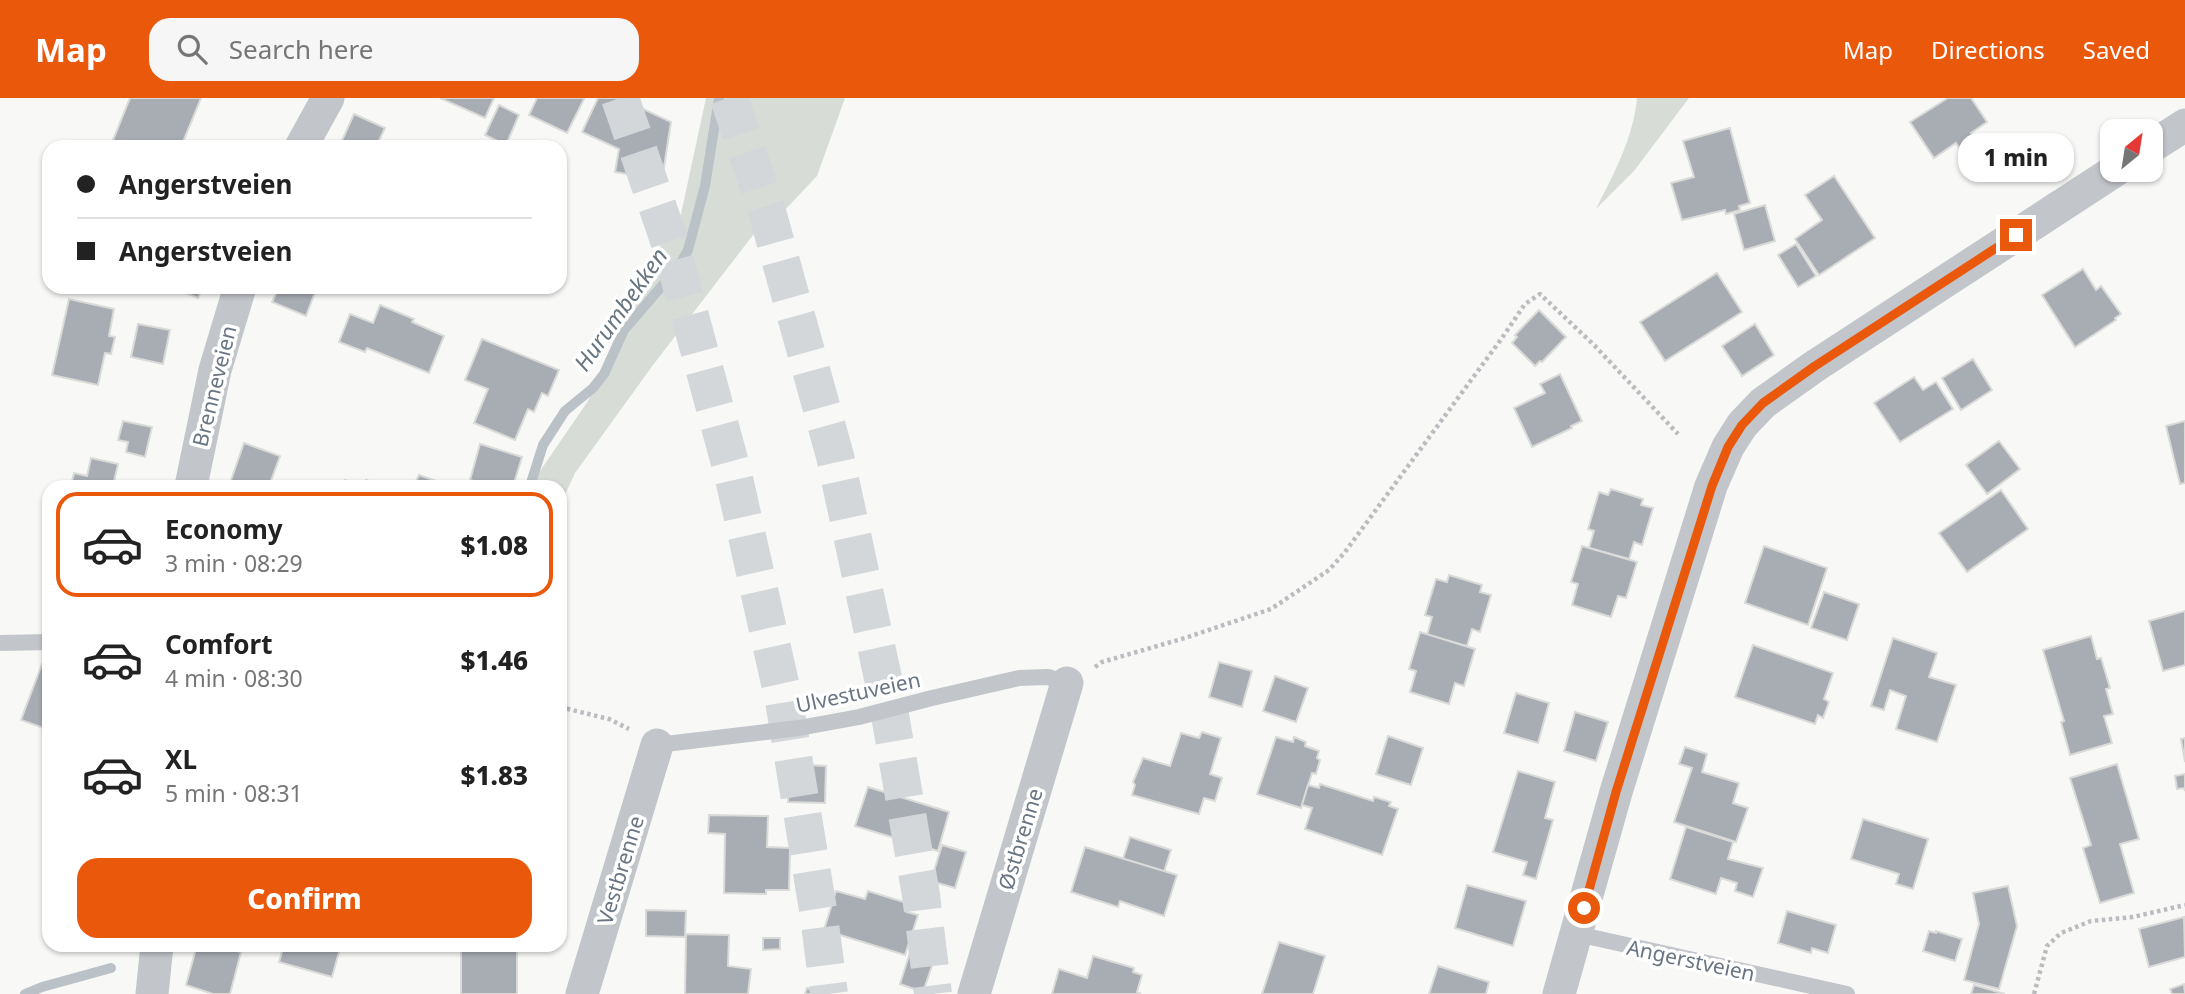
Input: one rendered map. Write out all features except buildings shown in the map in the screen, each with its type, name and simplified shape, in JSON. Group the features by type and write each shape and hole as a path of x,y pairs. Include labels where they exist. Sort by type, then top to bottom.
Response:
{"street":[{"path":"305,140 328,98"},
{"path":"2163,139 2185,125"},
{"path":"1559,994 1616,792 1712,486 1728,447 1742,425 1763,403 1815,366 2100,180"},
{"name":"Brenneveien","path":"192,480 215,370 238,294"},
{"name":"Østbrenne","path":"974,994 1067,683"},
{"name":"Vestbrenne","path":"582,994 657,745"},
{"path":"152,994 156,952"}],"lane":[{"path":"0,643 42,642"},
{"name":"Ulvestuveien","path":"657,745 859,717 1019,678 1048,677 1067,683"},
{"name":"Angerstveien","path":"1577,934 1847,994"}],"path":[{"path":"1067,683 1102,662 1271,609 1329,570 1345,552 1525,304 1540,294 1594,345 1678,435"},
{"path":"567,709 609,719 657,745"},
{"path":"2034,994 2047,946 2061,933 2091,921 2133,917 2185,905"}],"shaded area":[{"path":"706,98 845,98 817,176 782,213 760,226 653,365 575,473 567,491 567,480 536,480 588,401 649,263 681,214"},
{"path":"1637,98 1689,98 1634,171 1596,209 1627,142"}],"waterway":[{"name":"Hurumbekken","path":"532,480 543,445 565,411 593,388 604,374 624,330 679,266 688,250 705,186 719,98"},
{"name":"Hurumbekken","path":"25,994 111,968"}],"tunnel":[{"path":"620,98 670,243 733,474 784,701 829,994"},
{"path":"729,98 766,208 835,456 886,692 921,895 933,994"}],"route":[{"path":"1584,908 1616,792 1712,486 1728,447 1742,425 1763,403 1815,366 2016,235"}]}
